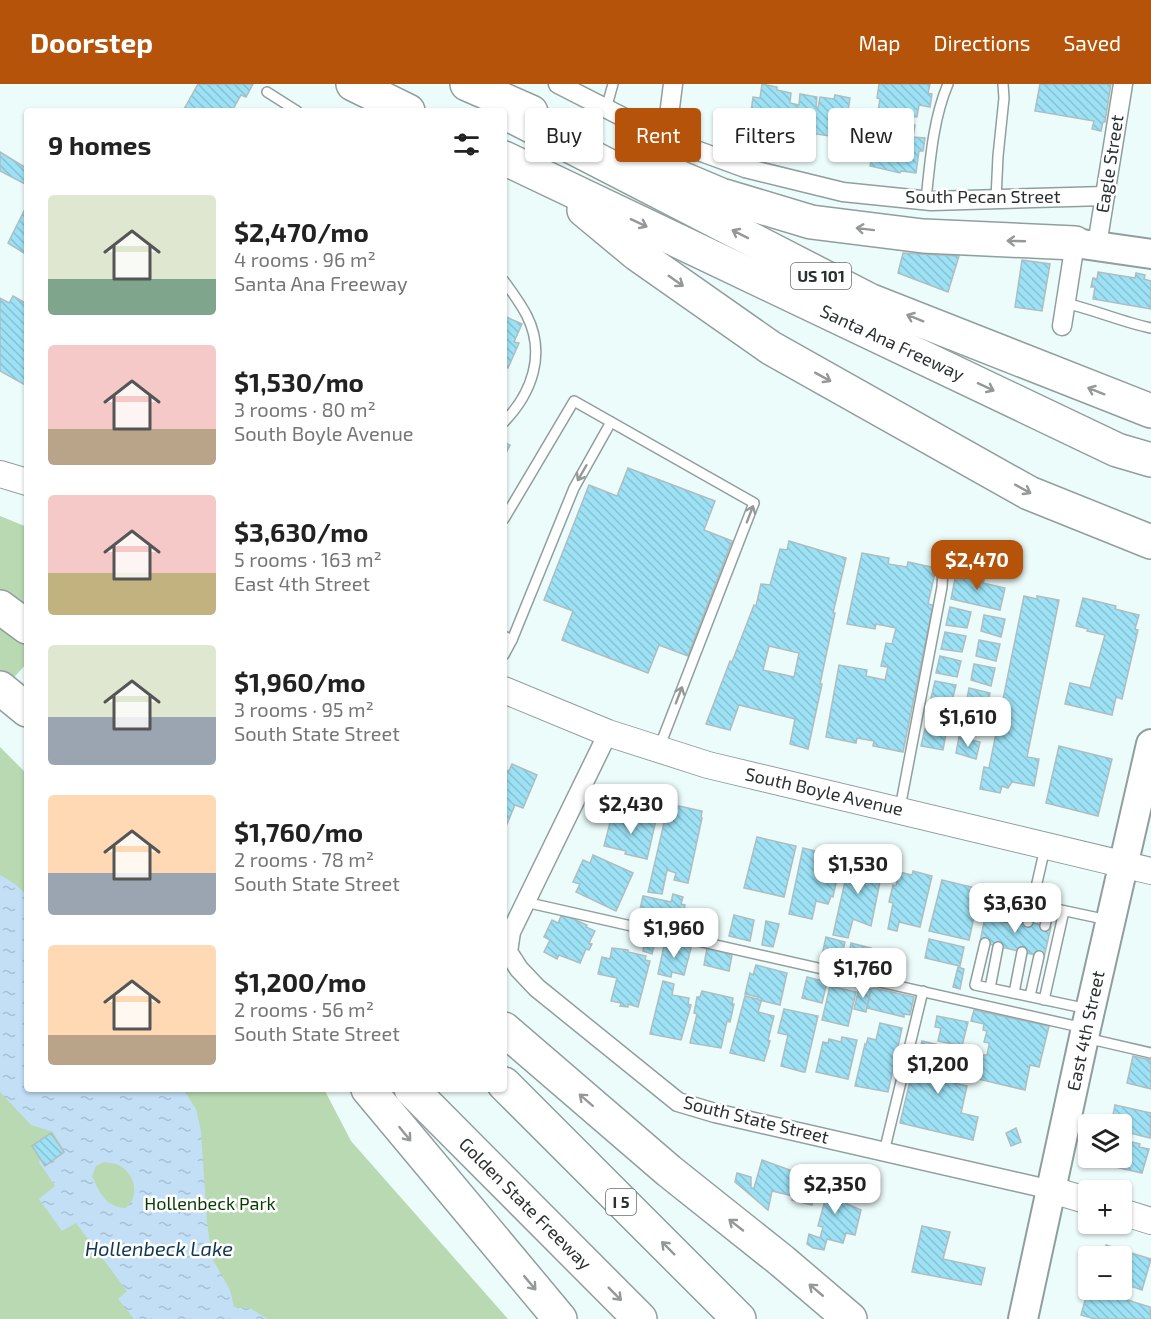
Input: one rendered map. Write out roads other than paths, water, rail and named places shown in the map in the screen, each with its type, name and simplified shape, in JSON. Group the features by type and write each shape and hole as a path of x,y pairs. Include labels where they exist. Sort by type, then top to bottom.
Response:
{"highway":[{"path":"352,84 402,108"},
{"name":"Santa Ana Freeway","path":"450,84 495,108"},
{"path":"467,84 721,195 811,222 923,236 1086,244"},
{"name":"Santa Ana Freeway","path":"507,114 869,300 1151,411"},
{"name":"Santa Ana Freeway","path":"507,160 1117,450 1151,460"},
{"path":"548,180 637,254 771,348 1029,493 1151,542"},
{"path":"0,607 24,625"},
{"path":"507,1032 669,1171 782,1261 850,1319"},
{"name":"I 5","path":"507,1087 739,1319"},
{"path":"371,1092 560,1319"},
{"name":"Golden State Freeway","path":"414,1092 640,1319"}],"main road":[{"path":"1086,244 1151,254"},
{"path":"0,474 24,481"},
{"name":"South Boyle Avenue","path":"507,691 658,750 750,775 1151,871"},
{"name":"East 4th Street","path":"1023,1319 1151,744"},
{"name":"South State Street","path":"1052,1190 1078,1198"},
{"path":"1132,1215 1151,1221"}],"street":[{"name":"South Pecan Street","path":"558,84 615,114"},
{"path":"670,108 673,84"},
{"name":"Eagle Street","path":"1062,326 1065,303 1105,196 1123,84"},
{"name":"South Pecan Street","path":"701,152 746,168 843,192 926,200 1105,196"},
{"path":"507,930 525,902 608,732"},
{"name":"South State Street","path":"507,930 508,952 519,969 537,988 678,1102 715,1113 1052,1190"}],"lane":[{"path":"606,109 613,84"},
{"path":"926,200 931,152 943,96 948,84"},
{"path":"996,199 1004,98 1003,84"},
{"path":"267,92 292,108"},
{"path":"507,286 528,317 537,355 531,382 515,410 507,419"},
{"path":"1065,303 1093,310 1120,322 1151,328"},
{"path":"507,514 574,401 754,503 658,750"},
{"path":"508,638 574,488 611,422"},
{"path":"899,810 942,587 942,568"},
{"path":"1028,922 1046,846"},
{"path":"991,913 995,896 1110,921"},
{"path":"1005,917 1008,899"},
{"path":"525,902 922,992 1087,1025"},
{"path":"1045,926 1049,908"},
{"path":"1044,1000 1064,911"},
{"path":"985,944 975,985 1044,1000 1087,1025 1151,1053"},
{"path":"990,988 998,947"},
{"path":"1014,993 1022,952"},
{"path":"1029,996 1039,956"},
{"path":"884,1152 922,992"}],"water":[{"name":"Hollenbeck Lake","path":"0,875 24,892 24,1092 185,1092 196,1109 201,1131 207,1222 212,1258 230,1290 234,1307 252,1309 267,1319 134,1319 118,1299 127,1291 76,1223 62,1231 39,1199 55,1186 39,1162 40,1160 45,1166 65,1152 53,1132 31,1125 0,1092","holes":["104,1162 116,1164 127,1171 133,1181 133,1198 126,1208 108,1202 92,1176 96,1166"]}],"park label":[{"name":"Hollenbeck Park","path":"210,1204"}]}
